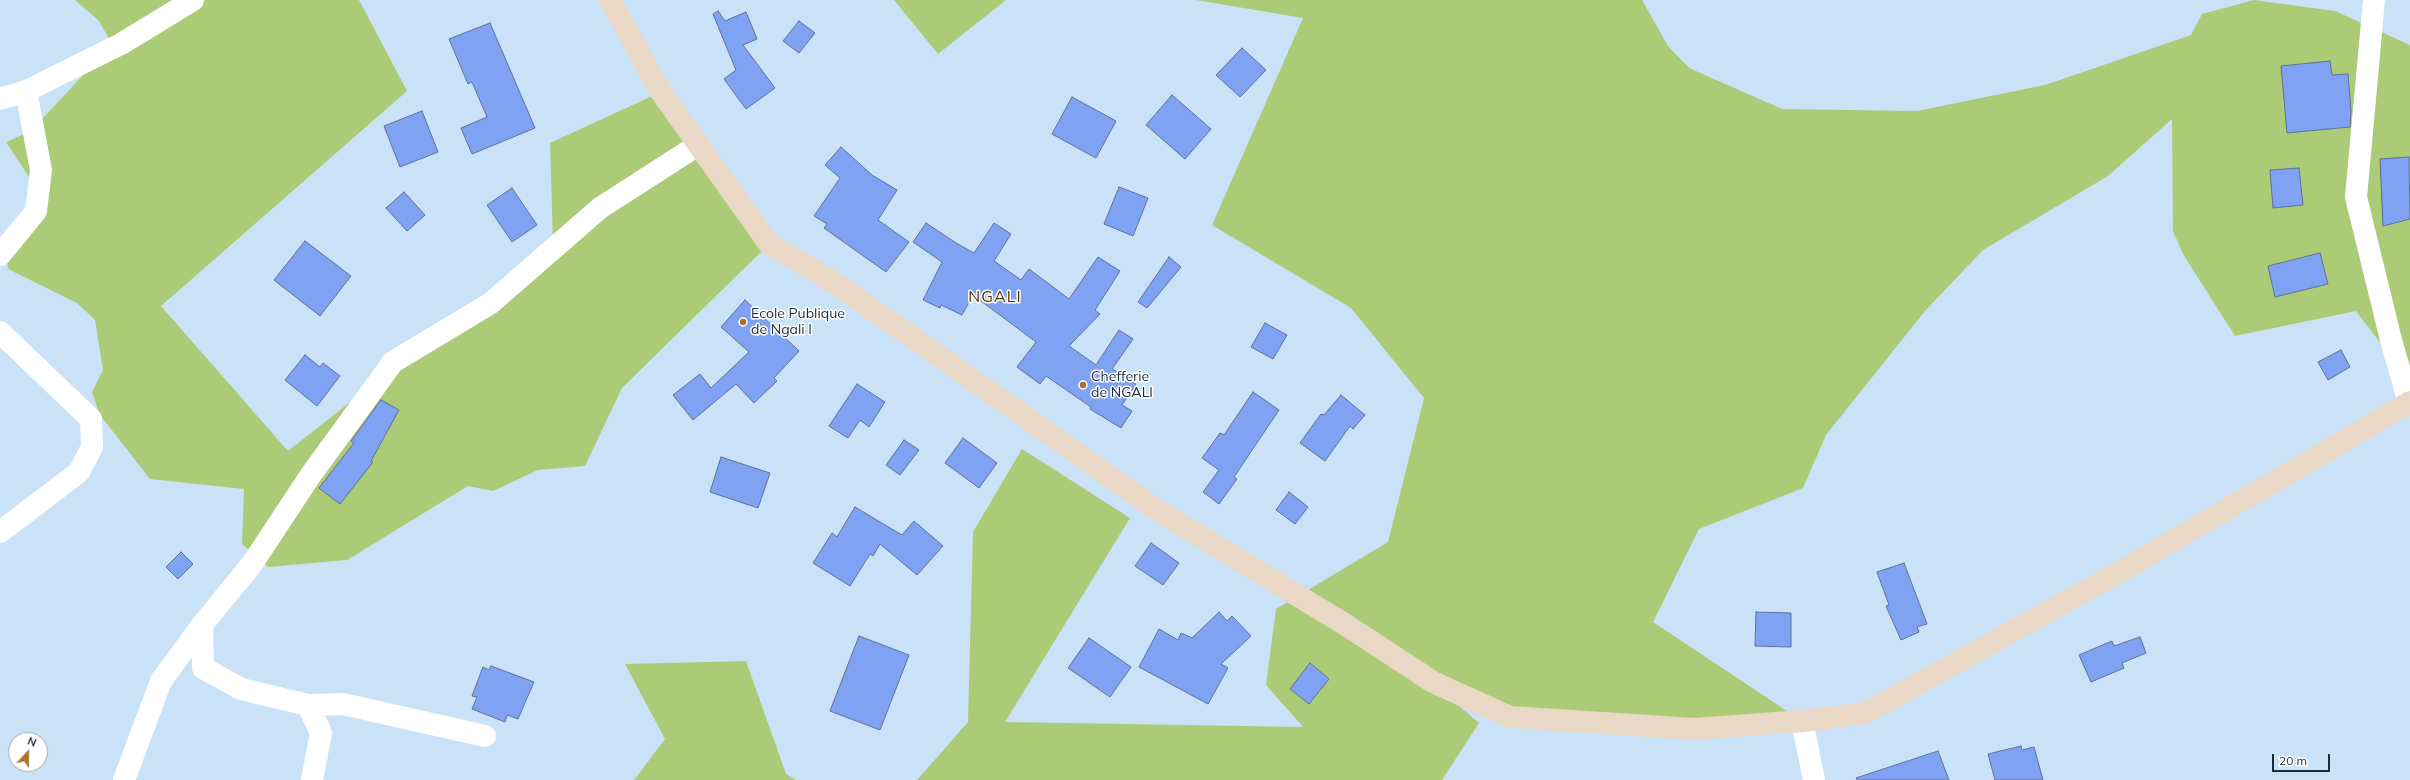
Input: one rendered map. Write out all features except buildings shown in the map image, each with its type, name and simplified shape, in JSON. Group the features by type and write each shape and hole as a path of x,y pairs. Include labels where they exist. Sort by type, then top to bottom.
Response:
{"street":[{"path":"0,99 26,91 121,44 192,0"},
{"path":"610,0 661,92 769,244 835,283 1163,514 1346,625 1433,682 1510,717 1695,729 1802,721 1865,713 2126,568 2409,402 2391,340 2356,197 2374,0"},
{"path":"0,255 36,211 41,170 26,91"},
{"path":"124,780 161,681 202,625 252,564 310,476 393,362 491,303 600,208 698,145"},
{"path":"0,332 90,419 92,447 79,472 0,532"},
{"path":"202,625 203,668 241,689 308,705 343,704 485,736"},
{"path":"308,705 321,734 312,780"},
{"path":"1802,721 1814,780"}],"green space":[{"path":"75,0 359,0 407,91 161,306 288,451 553,242 550,143 661,92 769,244 622,388 585,466 538,470 493,491 468,486 347,560 268,567 242,544 244,489 150,479 100,415 92,392 103,370 95,320 77,303 8,269 5,246 33,207 33,183 6,142 31,131 112,44 99,21"},
{"path":"894,0 1006,0 938,54"},
{"path":"1196,0 1642,0 1668,46 1689,68 1782,109 1917,111 2045,85 2191,35 2202,14 2254,0 2335,11 2410,45 2410,402 2385,349 2356,311 2235,336 2183,254 2173,231 2172,119 2108,176 1983,250 1925,311 1826,435 1803,488 1699,529 1653,622 1802,721 1510,717 1438,688 1479,723 1442,780 917,780 968,722 973,532 1022,449 1130,518 1005,722 1303,727 1266,685 1276,609 1388,542 1424,398 1351,308 1212,225 1303,18"},
{"path":"746,661 786,774 796,780 634,780 665,739 625,664"}],"place":[{"name":"Ecole Publique de Ngali I","path":"743,322"},
{"name":"Chefferie de NGALI","path":"1083,385"}],"district":[{"name":"NGALI","path":"995,297"}]}
